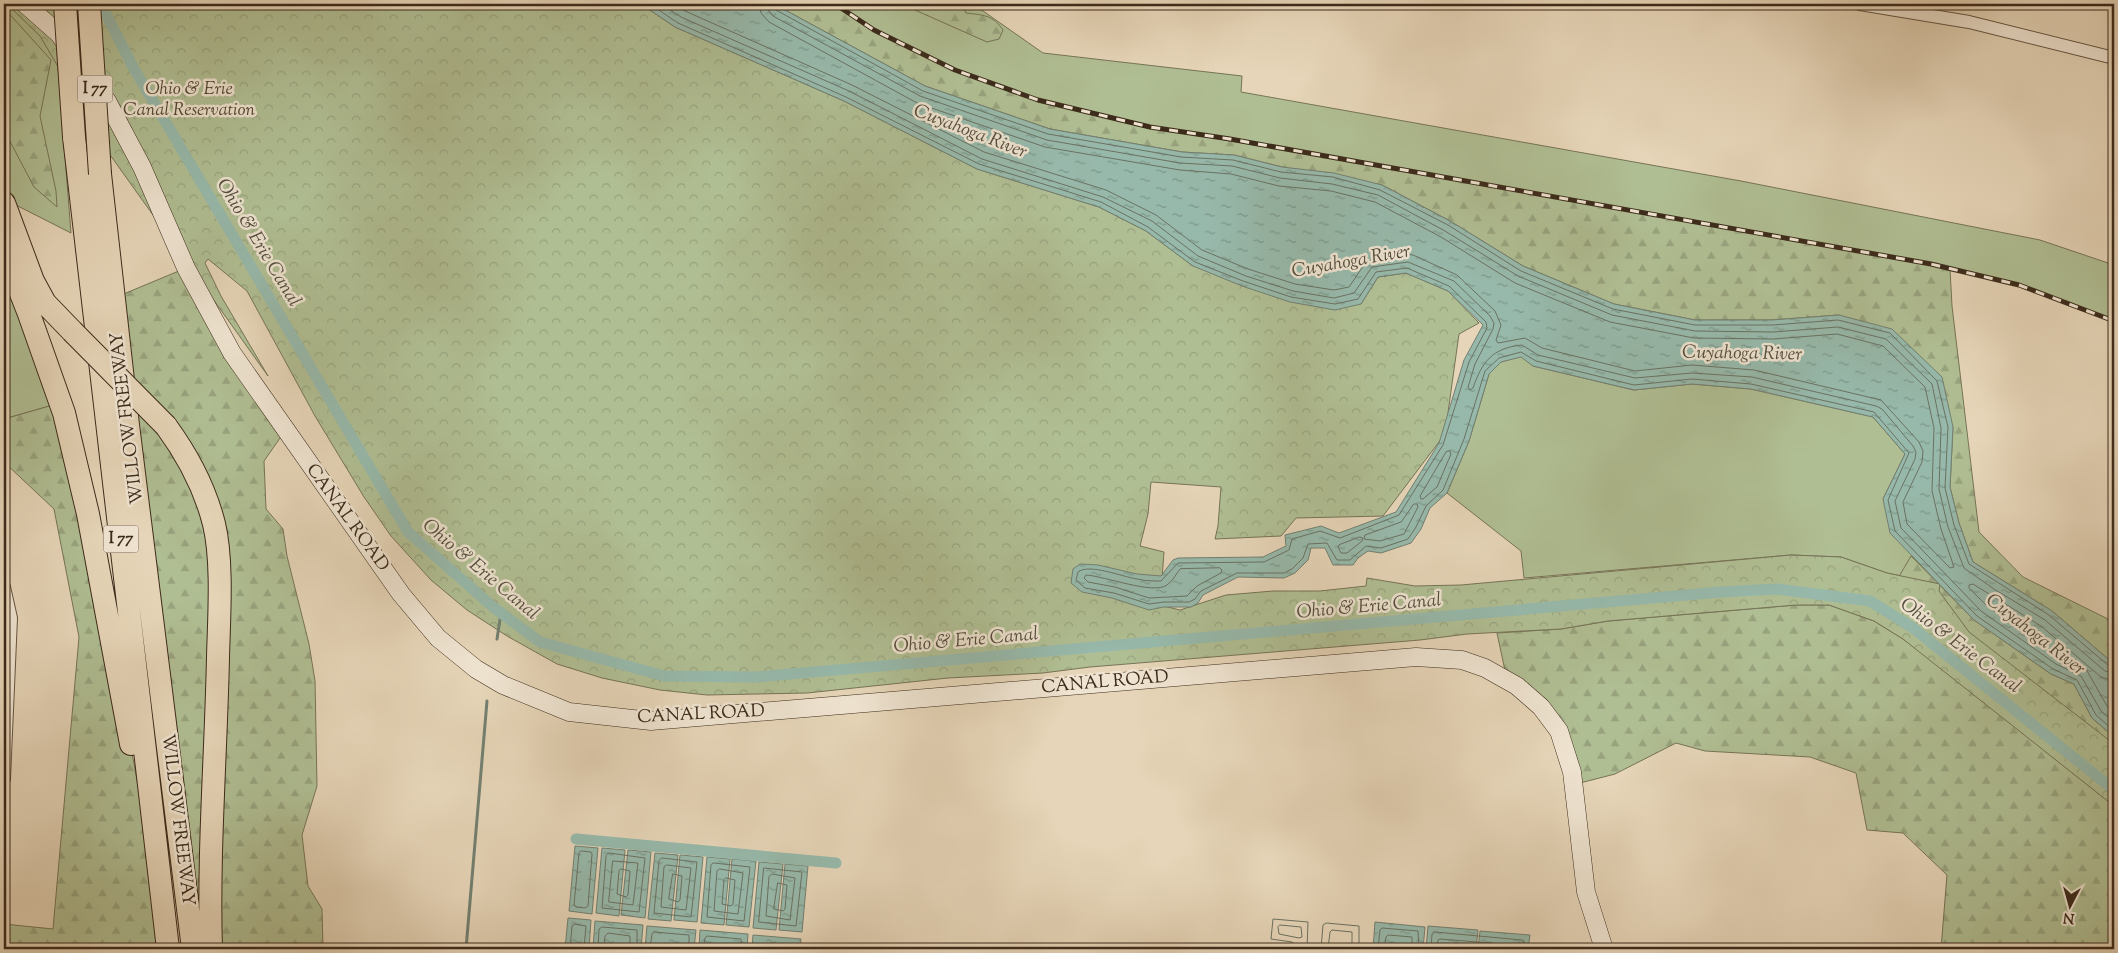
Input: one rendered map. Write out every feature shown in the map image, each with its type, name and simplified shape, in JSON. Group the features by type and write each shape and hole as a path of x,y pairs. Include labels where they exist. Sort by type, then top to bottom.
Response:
{"highway":[{"name":"WILLOW FREEWAY","path":"65,4 74,137 168,945"},
{"name":"WILLOW FREEWAY","path":"89,4 100,174 128,424 193,949"},
{"path":"4,202 33,281 45,303 166,426 185,454 204,491 214,526 218,553 217,684 209,889 211,949"},
{"path":"4,250 29,314 69,432 88,514 168,945"}],"street":[{"name":"CANAL ROAD","path":"24,4 59,34 107,101 142,167 186,268 232,353 401,594 438,638 476,669 503,685 569,712 651,721 1416,657 1462,660 1485,668 1517,686 1541,707 1559,731 1572,772 1586,892 1604,949"},
{"path":"1860,4 1969,22 2114,58"},
{"path":"4,587 11,618 4,779"}],"green space":[{"path":"4,4 53,4 71,233 4,199"},
{"name":"Ohio & Erie Canal Reservation","path":"7,4 641,4 675,27 844,101 977,169 1099,207 1146,231 1193,266 1361,304 1378,277 1406,273 1448,291 1479,323 1459,334 1445,434 1383,516 1296,518 1281,536 1215,539 1221,487 1151,482 1148,514 1140,546 1164,552 1160,605 1180,610 1226,595 1273,591 1320,591 1366,586 1367,578 1415,586 1461,585 1791,555 1841,557 1887,573 1940,584 1939,591 1969,632 2114,744 2114,806 1903,639 1874,621 1829,605 1796,605 1608,621 1561,629 1467,634 1420,640 1090,667 1043,673 948,678 807,693 707,695 660,690 602,678 557,664 507,636 467,610 431,580 391,536 364,497 315,416 247,291 208,259 205,263 221,296 268,376 108,152 40,36"},
{"path":"774,4 835,4 874,30 955,70 1038,100 1150,127 1857,250 1950,269 1952,306 1979,532 2023,577 2114,622 2114,664 2052,611 1973,562 1959,523 1950,487 1953,427 1839,315 1772,320 1695,320 1614,304 1523,266 1450,221 1382,185 1282,167 1234,155 1182,152 1050,129 925,86"},
{"path":"835,4 973,4 1043,53 1242,76 1241,92 1741,181 2040,240 2114,265 2114,321 2019,285 1931,264 1150,127 1066,108 1011,91 958,71 907,47"},
{"path":"905,4 962,4 966,13 983,15 995,21 1003,30 999,39 987,42"},
{"path":"4,8 51,60 40,116 56,191 57,207 34,187 4,130"},
{"path":"4,250 60,403 4,419"},
{"path":"186,268 285,431 264,461 266,509 283,529 287,556 309,644 315,681 317,786 302,835 308,886 322,909 323,949 193,949 114,298"},
{"path":"1521,356 1533,366 1634,390 1692,384 1751,389 1873,417 1905,454 1883,499 1940,584 1887,573 1841,557 1791,555 1524,578 1521,551 1447,493 1469,441 1489,374 1501,362"},
{"path":"60,403 88,514 168,949 4,949 4,924 53,929 79,637 54,509 4,462 4,419"},
{"path":"1911,556 1974,620 2051,674 2074,684 2092,718 2114,737 2114,772 1887,597"},
{"path":"1796,605 1829,605 1874,621 1903,639 2114,806 2114,949 1941,949 1947,875 1903,833 1867,830 1856,773 1810,757 1705,751 1676,743 1615,774 1576,784 1559,731 1507,680 1497,633 1561,629 1608,621"}],"water":[{"name":"Cuyahoga River","path":"641,4 774,4 925,86 1050,129 1182,152 1234,155 1282,167 1334,173 1382,185 1450,221 1523,266 1614,304 1695,320 1772,320 1839,315 1892,329 1942,377 1953,427 1950,487 1959,523 1973,562 2052,611 2114,664 2114,737 2092,718 2074,684 2051,674 1974,620 1890,533 1883,499 1905,454 1873,417 1751,389 1692,384 1634,390 1533,366 1521,357 1501,362 1489,374 1469,441 1447,493 1430,508 1421,529 1411,543 1381,553 1368,551 1358,558 1353,565 1333,565 1325,548 1311,548 1308,560 1295,573 1284,578 1238,577 1203,595 1198,603 1191,607 1164,607 1149,610 1112,598 1082,592 1071,583 1073,569 1080,564 1098,565 1137,574 1161,576 1173,560 1178,558 1263,557 1286,546 1285,535 1321,526 1339,533 1396,512 1439,443 1464,360 1483,325 1448,291 1406,273 1378,277 1361,304 1335,310 1290,302 1242,286 1193,266 1146,231 1099,207 977,169 844,101 675,27"},
{"path":"575,846 598,848 592,914 569,911"},
{"path":"602,848 625,850 619,916 596,913"},
{"path":"628,850 651,852 645,918 621,915"},
{"path":"655,853 678,855 671,921 648,919"},
{"path":"680,855 703,857 697,922 674,920"},
{"path":"707,857 730,859 724,925 701,923"},
{"path":"732,859 756,861 749,927 726,925"},
{"path":"759,862 783,864 776,930 753,928"},
{"path":"785,864 808,866 802,932 779,930"},
{"path":"568,918 591,920 589,949 565,949"},
{"path":"595,921 643,925 641,949 593,949"},
{"path":"1375,922 1425,927 1423,949 1373,949"},
{"path":"647,926 696,930 694,949 645,949"},
{"path":"1428,926 1478,930 1476,949 1426,949"},
{"path":"700,930 748,934 747,949 699,949"},
{"path":"1480,931 1530,935 1528,949 1478,949"},
{"path":"753,935 801,939 800,949 752,949"}],"waterway":[{"name":"Ohio & Erie Canal","path":"101,4 133,67 408,532 493,607 540,642 664,676 756,677 1721,592 1777,589 1870,601 1913,628 2114,790"},
{"path":"497,639 501,613"},
{"path":"466,949 487,701"},
{"path":"576,839 836,863"}],"railway":[{"path":"835,4 874,30 955,70 1038,100 1150,127 1230,139 1931,264 2019,285 2114,321"}]}
